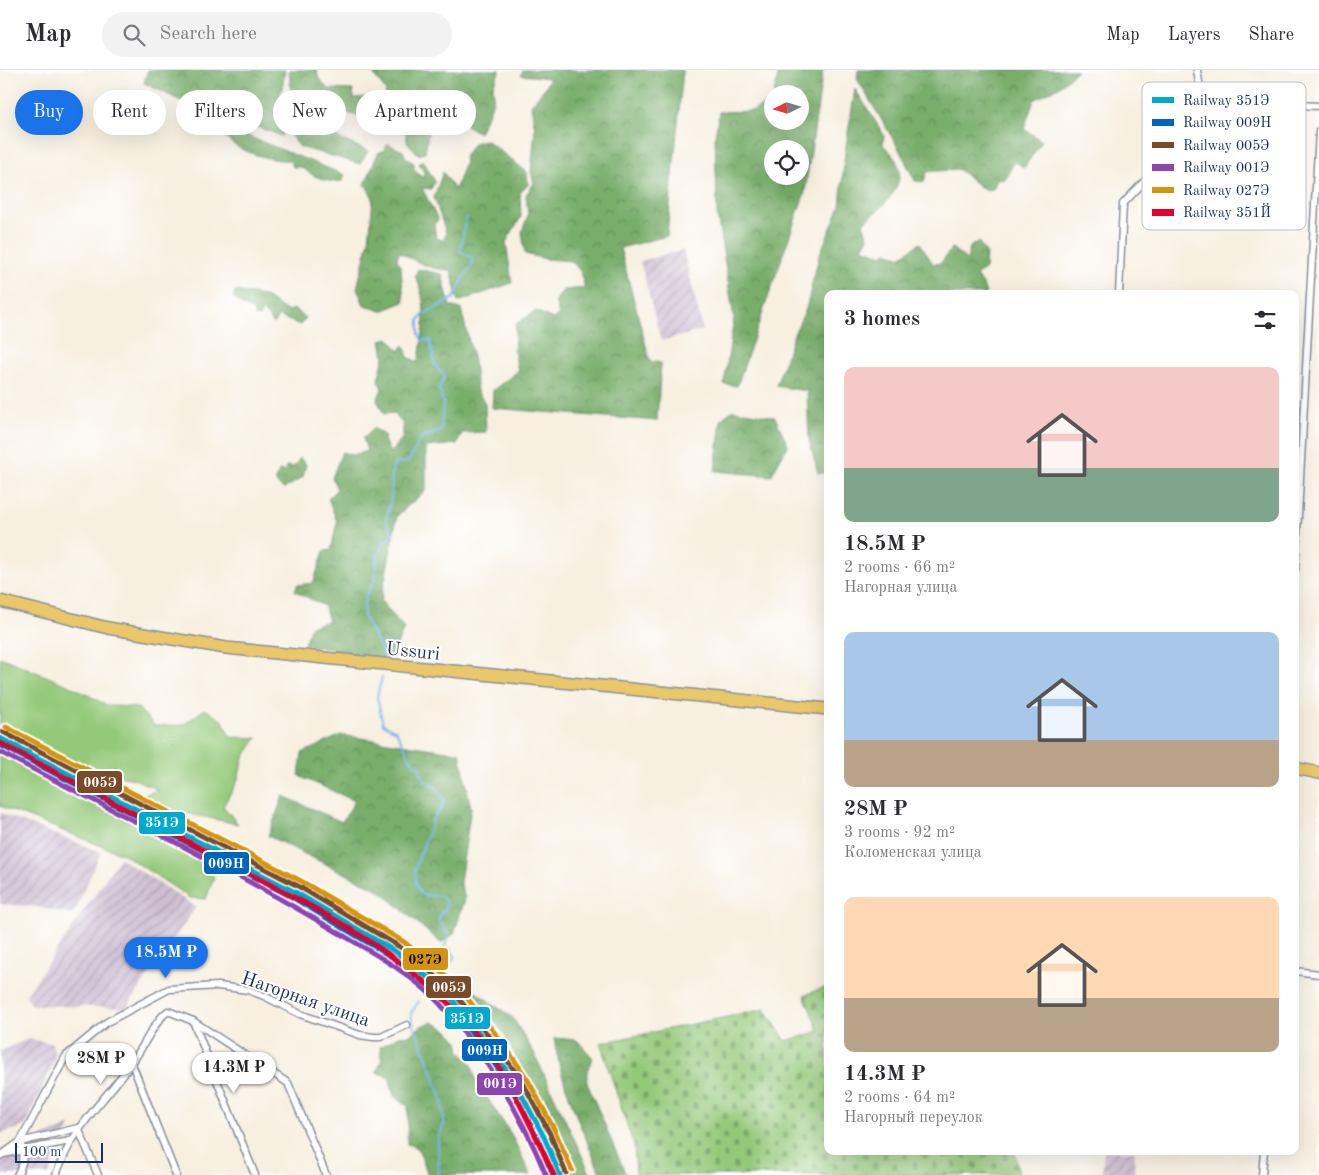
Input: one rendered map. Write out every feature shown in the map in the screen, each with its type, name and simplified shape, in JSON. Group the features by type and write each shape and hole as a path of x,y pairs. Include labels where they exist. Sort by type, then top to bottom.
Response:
{"highway":[{"name":"Ussuri","path":"0,601 108,628 226,648 824,709"},
{"path":"1299,769 1319,773"}],"street":[{"path":"1306,105 1319,106"},
{"path":"1299,497 1319,131"},
{"path":"1119,290 1123,204 1142,183"},
{"path":"1299,972 1319,974"},
{"name":"Нагорная улица","path":"1,1155 20,1142 66,1056 107,1022 169,989 218,986 248,990 300,1014 366,1036 381,1037 407,1025"},
{"path":"56,1175 70,1141 78,1128 132,1064 168,1011 193,1021 288,1083 326,1175"},
{"path":"193,1021 255,1175"},
{"path":"132,1064 176,1175"},
{"path":"17,1175 21,1168 23,1152 20,1142 78,1128"},
{"path":"78,1128 98,1175"},
{"path":"1,1155 70,1141"},
{"path":"1262,1175 1264,1155"}],"shaded area":[{"path":"683,250 703,330 661,341 640,261"},
{"path":"0,813 101,852 73,915 38,907 0,904"},
{"path":"120,858 196,907 126,1008 31,1005 26,995"},
{"path":"28,1039 52,1043 56,1057 25,1126 0,1134 0,1051"},
{"path":"71,1125 54,1159 49,1175 0,1175 0,1159 11,1150"},
{"path":"1104,1155 1135,1155 1134,1175 1102,1175"}],"green space":[{"path":"148,70 285,70 281,90 273,90 273,133 263,129 263,90 176,90 176,99 166,94 166,90 158,90 144,83"},
{"path":"289,70 317,70 318,77 328,89 353,90 354,98 356,98 356,116 346,113 346,90 291,90"},
{"path":"375,70 500,70 493,86 492,104 479,133 476,131 476,90 456,90 454,88 385,90 374,75"},
{"path":"523,70 683,70 667,236 620,248 650,361 661,363 657,421 492,408 493,390 518,371 514,351 516,324 536,311 553,319 559,314 555,302 563,290 585,288 580,271 572,261 546,259 525,254 522,232 528,215 526,195 534,183 531,172 535,129 531,105 550,78 521,75"},
{"path":"779,70 823,70 809,165 809,140 764,140 764,185 806,185 737,386 724,384 734,318 717,215 715,136 719,112 753,111 764,105 764,130 809,130 809,85 776,85"},
{"path":"858,70 1077,70 1059,87 1034,100 1024,129 1042,141 1024,168 1015,161 1005,179 997,180 993,189 984,190 958,169 927,172 924,182 915,181 899,149 857,79"},
{"path":"855,89 884,135 883,145 893,156 898,166 899,177 890,197 863,223 868,238 862,248 882,255 887,252 900,257 920,243 933,264 941,263 952,248 967,260 970,247 978,241 986,253 985,269 976,276 983,284 985,290 824,290 824,473 818,473 809,440 807,391 776,386 794,334 806,309 819,256 840,206 845,152"},
{"path":"224,135 245,135 345,175 342,181 326,180 315,176 301,167 293,167 290,160 273,159 253,154 234,145"},
{"path":"290,135 331,135 368,151 360,164 300,147"},
{"path":"406,135 428,135 425,152 419,155 407,142"},
{"path":"486,140 527,172 528,185 520,193 521,217 506,242 512,283 458,302 451,270 430,267 399,252 397,259 401,268 404,302 381,311 364,305 357,288 369,240 373,198 365,184 378,153 384,150 388,144 403,151 406,158 414,163 414,170 423,178 424,172 419,164 423,160 435,182 431,189 422,188 438,220 434,224 436,238 443,240 446,233 434,197 443,172 455,190 465,162 464,157 473,143"},
{"path":"418,269 442,274 450,306 461,309 474,361 477,391 485,403 486,432 462,433 457,444 426,447 426,490 397,516 381,601 404,628 394,652 385,658 311,646 304,643 311,626 329,621 324,606 295,591 297,585 313,583 324,551 331,550 337,522 328,498 337,489 332,478 342,452 353,455 367,451 363,438 373,428 385,435 384,440 390,453 403,437 403,424 394,413 384,414 377,400 382,389 378,380 384,357 381,340 389,338 399,351 404,345 408,357 418,362 422,340 424,307 415,276"},
{"path":"235,291 264,296 287,311 294,309 306,318 300,325 278,316 274,324 262,310 259,317 255,316 252,310 242,305 233,297"},
{"path":"733,410 775,417 788,445 771,476 715,471 721,419"},
{"path":"300,458 306,464 303,477 284,489 277,484 275,479 280,470 285,472 286,466 294,467"},
{"path":"0,657 77,689 106,705 138,708 155,726 183,725 205,709 223,721 230,737 257,738 244,757 237,782 223,806 238,824 160,808 144,795 158,790 135,779 90,771 0,728"},
{"path":"341,735 460,753 471,808 460,882 465,899 454,934 441,943 379,890 268,836 283,796 342,822 355,801 299,776 302,753"},
{"path":"0,753 207,863 209,871 214,877 206,899 190,898 125,855 0,806"},
{"path":"460,981 513,1018 534,1053 591,1175 572,1175 552,1128 503,1032"},
{"path":"824,988 824,1155 1016,1155 1019,1175 636,1175 634,1146 600,1043 765,1009 786,1041 819,1031 804,995"},
{"path":"432,1022 446,1029 458,1041 460,1051 472,1065 476,1081 511,1134 531,1175 428,1175 418,1148 407,1144 408,1106 394,1096 389,1077 376,1072 382,1061 380,1047 399,1036 410,1035 421,1026"},
{"path":"554,1038 577,1040 593,1058 587,1071 587,1083 626,1175 601,1175 567,1091"}],"waterway":[{"path":"385,656 364,617 365,596 373,584 377,569 376,562 383,542 389,539 393,533 386,520 391,499 394,464 408,462 421,438 441,431 443,402 439,389 445,376 435,366 430,340 422,340 419,334 419,320 424,314 454,298 463,278 472,266 472,258 460,251 466,218"},
{"path":"382,677 377,697 383,724 396,731 413,763 419,767 424,780 436,787 444,799 443,806 434,817 415,869 416,884 420,893 423,895 441,896 447,904 445,910 440,914 439,921 449,936 444,948 451,950 455,956 443,976"},
{"path":"419,1001 411,1013 412,1020 441,1095 444,1118 444,1125 438,1138 439,1175"}],"rail line":[{"name":"027Э","path":"6,727 301,881 404,942 456,984 502,1042 528,1080 555,1131 572,1170"},
{"name":"005Э","path":"3,732 298,886 400,947 451,989 497,1046 523,1083 550,1134 566,1173"},
{"name":"351Э","path":"0,738 295,892 396,952 447,993 492,1049 517,1086 544,1137 560,1175"},
{"name":"351Й","path":"0,743 316,909 348,927 407,968 461,1016 490,1052 514,1092 554,1175"},
{"name":"009Н","path":"0,745 292,897 392,957 443,997 487,1053 512,1089 538,1140 553,1175"},
{"name":"001Э","path":"0,752 247,880 400,970 439,1003 456,1022 486,1063 513,1106 546,1175"}]}
